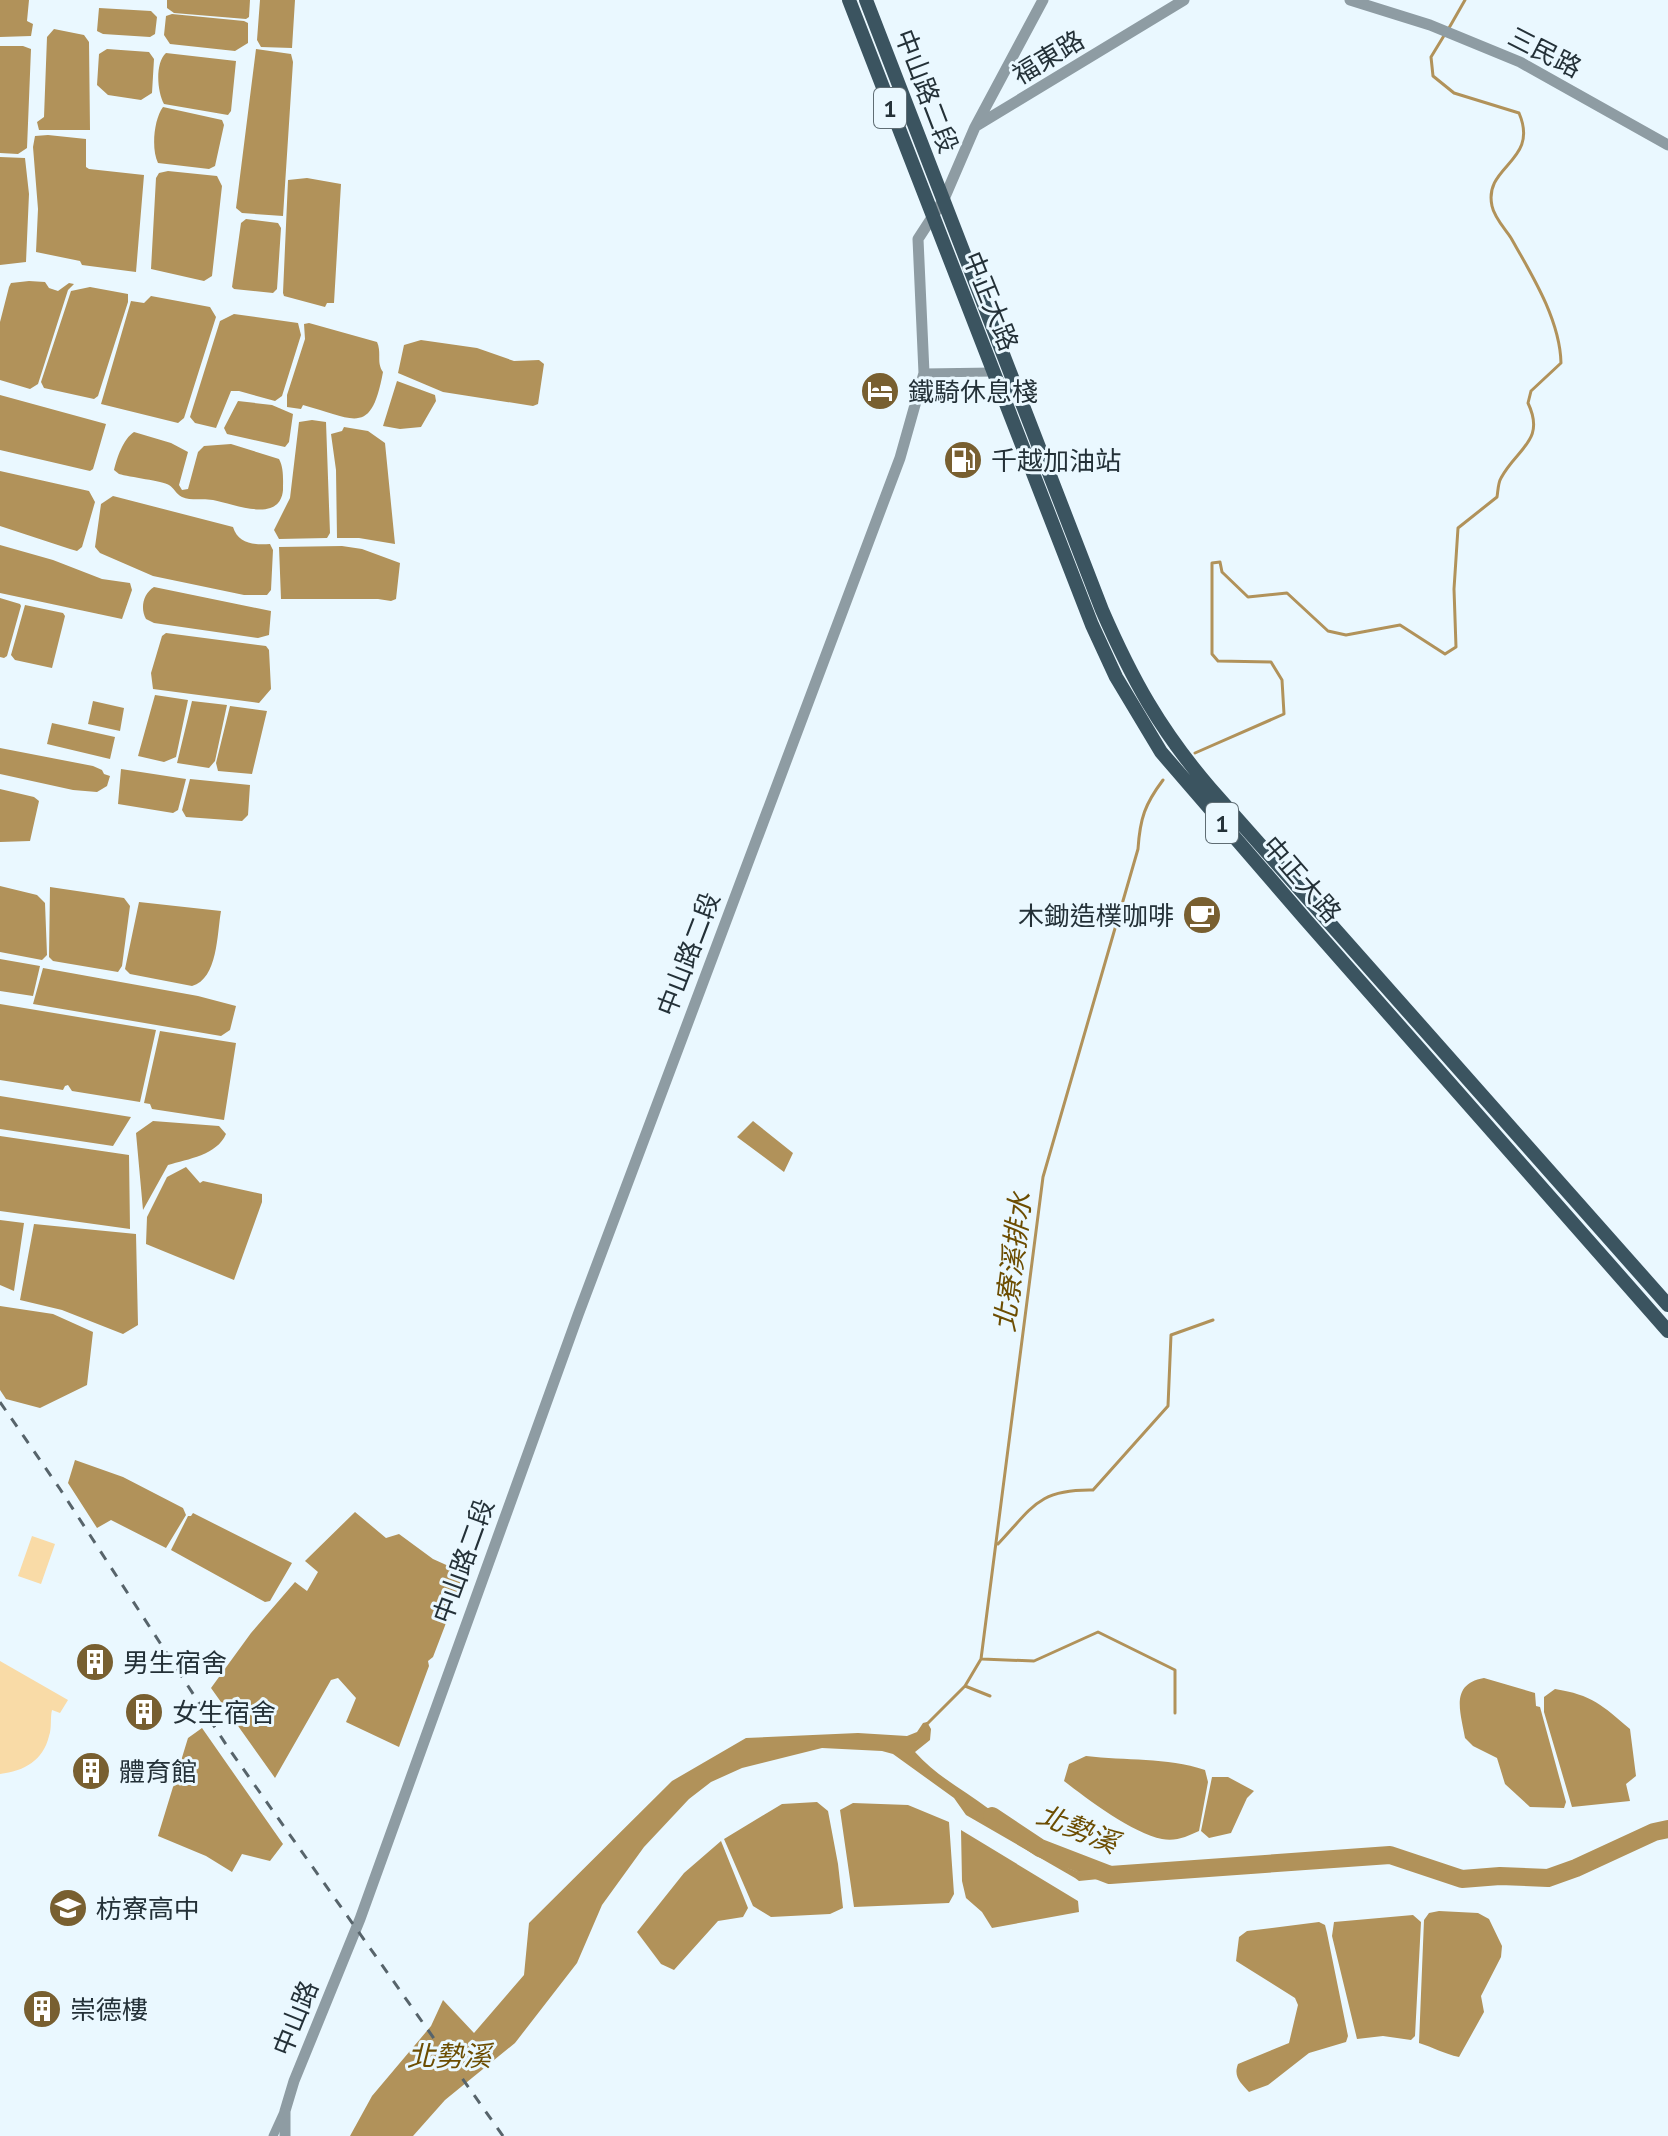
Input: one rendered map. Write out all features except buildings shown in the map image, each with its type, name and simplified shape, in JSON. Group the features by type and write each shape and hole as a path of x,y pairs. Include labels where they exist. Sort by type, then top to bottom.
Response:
{"main road":[{"name":"中山路二段","path":"849,0 932,216"},
{"name":"中山路二段","path":"866,0 944,199"},
{"name":"中正大路","path":"944,199 1102,610 1129,672 1160,723 1210,788 1668,1305"},
{"name":"中正大路","path":"932,216 1092,625 1116,677 1161,752 1668,1331"}],"street":[{"path":"932,216 944,199 975,127 1043,0"},
{"name":"福東路","path":"975,127 1184,0"},
{"name":"三民路","path":"1350,0 1457,34 1530,67 1668,145"},
{"name":"中山路二段","path":"360,1919 584,1301 900,458 924,373 918,239 932,216"},
{"path":"924,373 994,372"},
{"name":"中山路","path":"285,2136 285,2111 322,2008 360,1919"},
{"path":"273,2136 285,2111"}],"shaded area":[{"path":"32,1536 55,1544 41,1584 18,1576"},
{"path":"0,1661 68,1700 60,1713 52,1710 49,1736 37,1758 24,1767 0,1774"}],"water":[{"path":"0,0 29,0 27,21 33,24 31,36 0,37"},
{"path":"167,0 250,0 249,17 174,13 167,8"},
{"path":"260,0 295,0 292,48 261,47 257,40"},
{"path":"99,8 151,11 157,17 155,34 150,37 103,34 97,31"},
{"path":"166,16 244,21 248,23 248,43 235,51 170,44 164,35"},
{"path":"54,29 84,35 89,42 90,130 39,130 37,122 44,117 47,37"},
{"path":"0,46 31,49 27,148 18,154 0,153"},
{"path":"107,49 149,52 154,59 152,93 141,100 108,95 97,85 99,54"},
{"path":"256,49 291,54 293,62 283,216 242,213 236,208"},
{"path":"166,53 236,61 228,115 164,104 158,77 160,63"},
{"path":"163,107 222,120 224,125 215,166 209,169 158,163 154,134"},
{"path":"35,136 86,139 86,167 89,169 144,175 136,272 82,265 80,261 36,252 38,209 33,147"},
{"path":"0,157 25,158 29,194 26,262 0,265"},
{"path":"168,171 217,176 222,186 212,276 204,281 151,269 156,178 159,173"},
{"path":"307,178 341,184 334,303 327,303 325,307 284,296 283,293 288,180"},
{"path":"246,219 278,223 281,228 277,289 273,293 232,287 241,223"},
{"path":"45,282 49,288 58,291 69,283 74,284 68,290 38,384 30,389 0,380 0,322 9,287 11,283"},
{"path":"90,287 128,294 98,396 94,399 44,388 41,382 71,291"},
{"path":"151,296 210,307 216,317 184,418 178,423 101,404 131,301 144,303"},
{"path":"234,314 298,323 301,335 282,396 275,401 231,391 216,428 195,423 190,417 220,321"},
{"path":"304,324 377,342 383,372 373,407 366,415 348,418 303,405 301,409 287,407 287,395 305,339"},
{"path":"421,340 477,348 514,361 539,360 544,364 538,404 533,406 443,392 398,373 404,345"},
{"path":"397,381 435,395 436,401 421,427 400,429 383,426"},
{"path":"0,395 106,424 93,469 90,471 0,450"},
{"path":"238,401 272,405 293,414 289,442 285,447 227,434 224,428"},
{"path":"299,422 326,422 330,533 327,538 279,539 274,530 290,498"},
{"path":"344,427 368,431 385,443 395,544 337,538 336,470 331,434 342,431"},
{"path":"134,432 171,443 188,452 179,485 182,490 188,489 198,452 204,446 231,444 279,459 283,478 280,500 265,509 244,508 213,500 189,499 180,496 166,484 119,474 114,470 119,455"},
{"path":"0,471 89,491 95,502 82,547 77,551 0,526"},
{"path":"113,496 233,527 243,540 253,544 270,544 273,550 271,590 267,595 244,595 153,576 100,553 95,547 101,504"},
{"path":"0,545 53,560 102,579 130,583 132,590 122,619 0,593"},
{"path":"342,546 362,549 400,563 396,599 281,599 279,547"},
{"path":"154,587 271,611 269,635 258,638 154,623 146,619 143,606 147,593"},
{"path":"0,598 21,606 4,658 0,657"},
{"path":"25,605 65,616 52,668 15,660 11,655"},
{"path":"166,633 266,646 269,650 271,689 259,703 153,689 151,673 162,636"},
{"path":"155,695 188,700 176,757 164,762 138,756"},
{"path":"93,701 124,708 120,731 88,724"},
{"path":"192,701 227,705 215,761 209,768 177,763"},
{"path":"230,706 267,711 252,774 218,771 216,763"},
{"path":"52,723 115,737 110,759 47,744"},
{"path":"0,748 93,766 110,776 107,786 97,792 73,790 0,774"},
{"path":"121,769 186,779 178,810 173,813 118,804"},
{"path":"190,779 250,785 248,815 242,821 186,817 182,810"},
{"path":"0,789 39,801 30,841 0,842"},
{"path":"0,886 37,895 45,903 47,955 42,960 0,952"},
{"path":"50,887 124,898 130,906 122,966 118,972 53,961 49,957"},
{"path":"139,902 221,911 212,965 201,982 192,986 130,974 125,969"},
{"path":"0,959 40,966 33,996 0,991"},
{"path":"43,968 198,996 236,1006 230,1030 221,1036 33,1004"},
{"path":"0,1004 156,1030 140,1102 72,1091 68,1085 63,1090 0,1080"},
{"path":"160,1031 236,1043 224,1120 152,1109 150,1104 144,1103"},
{"path":"0,1096 131,1117 113,1146 0,1129"},
{"path":"153,1121 219,1126 226,1134 209,1151 168,1165 143,1210 136,1133"},
{"path":"753,1121 793,1153 784,1172 737,1137"},
{"path":"0,1136 129,1155 130,1229 0,1211"},
{"path":"186,1167 200,1183 203,1181 262,1194 262,1202 234,1280 146,1244 147,1217 167,1177"},
{"path":"0,1220 24,1223 14,1291 0,1285"},
{"path":"34,1224 136,1234 138,1325 123,1334 62,1310 20,1300"},
{"path":"0,1306 53,1314 93,1332 87,1385 40,1408 6,1399 0,1390"},
{"path":"75,1460 123,1477 183,1508 186,1515 166,1548 111,1520 97,1528 68,1483"},
{"path":"355,1512 386,1538 399,1534 433,1559 464,1573 450,1613 443,1615 446,1623 433,1657 428,1661 429,1666 399,1747 346,1722 356,1698 338,1678 331,1680 275,1778 211,1688 251,1633 295,1582 307,1591 318,1572 305,1561"},
{"path":"193,1513 292,1563 270,1601 265,1602 171,1550 188,1516"},
{"path":"1484,1678 1535,1693 1536,1706 1540,1707 1566,1802 1564,1808 1530,1807 1505,1784 1497,1758 1473,1746 1465,1738 1460,1710 1462,1693 1473,1681"},
{"path":"1555,1689 1596,1702 1630,1729 1636,1776 1626,1784 1630,1801 1572,1807 1544,1712 1544,1697"},
{"name":"北勢溪","path":"927,1722 931,1729 930,1740 915,1752 932,1768 1049,1857 1087,1874 1110,1867 1109,1878 1079,1881 966,1815 954,1798 893,1754 822,1748 742,1768 711,1782 689,1799 644,1847 602,1905 577,1963 515,2043 445,2100 413,2136 350,2136 372,2096 431,2026 443,2000 474,2033 524,1975 529,1923 672,1781 746,1738 858,1733 907,1736 917,1732"},
{"path":"202,1728 283,1844 270,1861 242,1854 232,1872 206,1856 158,1836 188,1738"},
{"path":"1086,1756 1161,1761 1205,1770 1208,1782 1199,1831 1167,1840 1151,1836 1111,1815 1064,1781 1069,1764"},
{"path":"1212,1777 1228,1777 1254,1791 1247,1798 1231,1833 1209,1838 1201,1831"},
{"path":"817,1802 828,1811 843,1908 830,1914 771,1917 753,1906 724,1839 782,1804"},
{"path":"853,1803 908,1805 949,1822 954,1894 949,1903 854,1907 840,1810"},
{"path":"961,1830 1078,1901 1079,1912 992,1928 982,1912 966,1898 962,1881"},
{"path":"721,1841 748,1908 743,1917 718,1921 674,1970 661,1964 637,1932 684,1873"},
{"path":"1429,1913 1478,1913 1489,1919 1502,1946 1501,1957 1481,1996 1484,2012 1459,2057 1419,2043 1424,1920"},
{"path":"1413,1915 1421,1922 1415,2036 1411,2040 1383,2036 1357,2039 1332,1936 1334,1922"},
{"path":"1319,1922 1325,1925 1327,1933 1348,2036 1346,2042 1309,2053 1268,2085 1249,2092 1237,2076 1238,2064 1289,2043 1298,2005 1295,1998 1236,1961 1239,1937 1247,1931"}],"waterway":[{"name":"北寮溪排水","path":"1449,28 1465,0"},
{"name":"北寮溪排水","path":"1195,753 1284,714 1282,680 1271,662 1218,661 1212,654 1212,563 1220,562 1222,572 1248,597 1287,593 1328,631 1346,635 1400,625 1445,654 1456,647 1454,589 1458,528 1497,497 1501,478 1532,436 1533,416 1528,403 1531,391 1561,363 1556,331 1544,298 1492,206 1491,192 1495,181 1522,142 1524,129 1519,113 1454,93 1433,76 1431,57 1445,34"},
{"name":"北寮溪排水","path":"927,1724 965,1686 981,1659 1043,1177 1138,849 1142,820 1163,780"},
{"path":"998,1544 1029,1510 1048,1497 1093,1490 1168,1406 1171,1335 1213,1320"},
{"path":"982,1659 1034,1661 1098,1632 1175,1670 1175,1713"},
{"path":"965,1686 990,1696"},
{"name":"北勢溪","path":"992,1816 1040,1848 1110,1875 1390,1855 1462,1879 1500,1876 1548,1878 1654,1832 1668,1829"}],"railway":[{"path":"0,1402 227,1746 503,2136"}],"place":[{"name":"鐵騎休息棧","path":"880,391"},
{"name":"千越加油站","path":"963,460"},
{"name":"木鋤造樸咖啡","path":"1202,915"},
{"name":"男生宿舍","path":"95,1662"},
{"name":"女生宿舍","path":"144,1712"},
{"name":"體育館","path":"91,1771"},
{"name":"枋寮高中","path":"68,1908"},
{"name":"崇德樓","path":"42,2009"}]}
